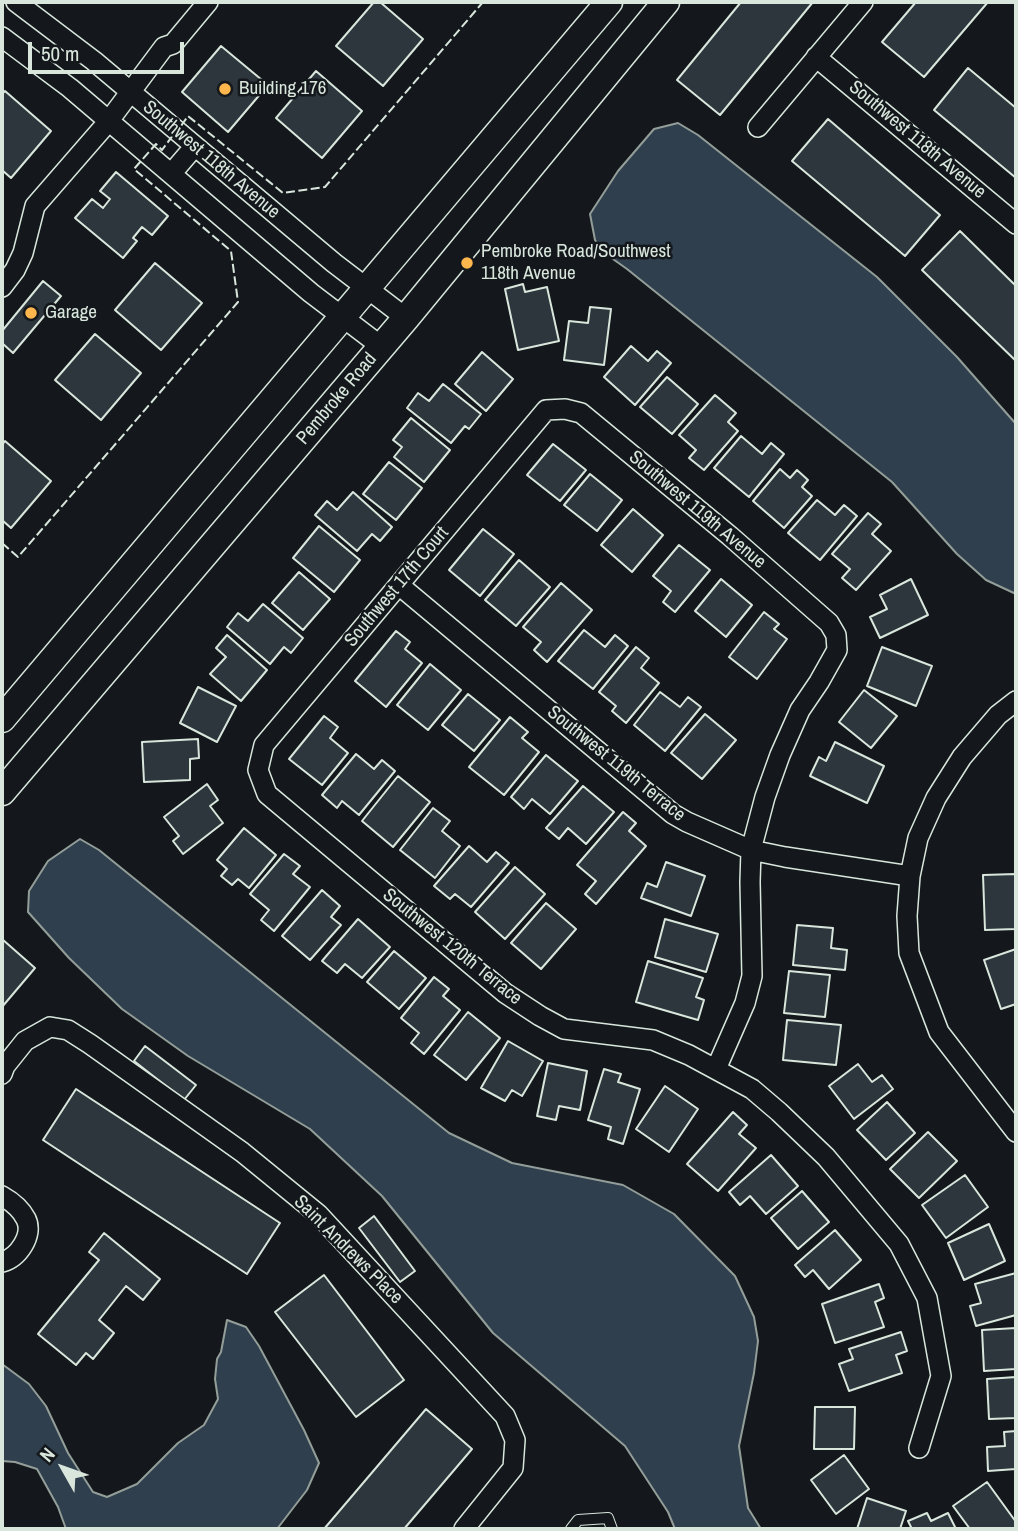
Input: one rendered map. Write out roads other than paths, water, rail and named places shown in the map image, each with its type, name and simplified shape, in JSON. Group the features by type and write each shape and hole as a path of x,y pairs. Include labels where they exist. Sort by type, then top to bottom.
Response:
{"main road":[{"path":"2,719 609,2"},
{"name":"Pembroke Road","path":"2,792 382,347 666,2"}],"street":[{"name":"Southwest 118th Avenue","path":"16,2 94,61 334,263 406,318"},
{"path":"2,287 15,270 23,253 35,206 108,122 164,47 173,44 208,2"},
{"path":"758,127 863,2"},
{"name":"Southwest 118th Avenue","path":"2,37 69,89 312,293 382,347"},
{"name":"Southwest 118th Avenue","path":"816,57 1016,224"},
{"path":"171,174 195,146"},
{"name":"Southwest 119th Avenue","path":"546,410 565,409 581,413 740,545 828,623 836,635 837,650 820,682 800,710 780,755 751,850"},
{"name":"Southwest 17th Court","path":"258,770 264,745 546,410"},
{"name":"Southwest 119th Terrace","path":"399,584 673,814 751,850 910,876"},
{"path":"1016,701 998,715 962,757 936,798 918,838 910,876 907,916 909,953 939,1032 1016,1132"},
{"name":"Southwest 120th Terrace","path":"258,770 267,794 505,993 564,1029 653,1040 689,1055 752,1089 826,1157 899,1244 927,1298 941,1376 919,1448"},
{"path":"716,1069 745,1003 752,976 751,850"},
{"name":"Saint Andrews Place","path":"2,1074 5,1066 25,1041 50,1027 68,1030 242,1152 317,1214 505,1416 515,1440 513,1468 464,1529"},
{"path":"2,1196 19,1208 27,1220 28,1234 20,1250 2,1262"}],"lane":[{"path":"571,1529 578,1520 608,1518 612,1529"}],"water":[{"path":"678,123 698,135 877,277 957,357 1016,424 1016,594 986,580 957,554 892,482 603,252 595,240 590,214 618,171 654,129"},
{"path":"80,839 99,850 449,1133 512,1163 623,1185 674,1214 735,1276 754,1317 758,1341 739,1446 748,1508 761,1529 675,1529 668,1512 625,1446 493,1333 382,1196 310,1129 188,1056 122,1009 69,958 28,912 29,891 48,861"},
{"path":"227,1320 246,1327 259,1346 319,1463 307,1490 277,1529 66,1529 58,1507 37,1469 2,1461 2,1364 29,1384 46,1406 68,1453 93,1492 107,1497 137,1484 178,1443 204,1425 218,1399 215,1379 217,1359 221,1352"}],"place":[{"name":"Building 176","path":"225,89"},
{"name":"Pembroke Road/Southwest 118th Avenue","path":"467,263"},
{"name":"Garage","path":"31,313"}]}
